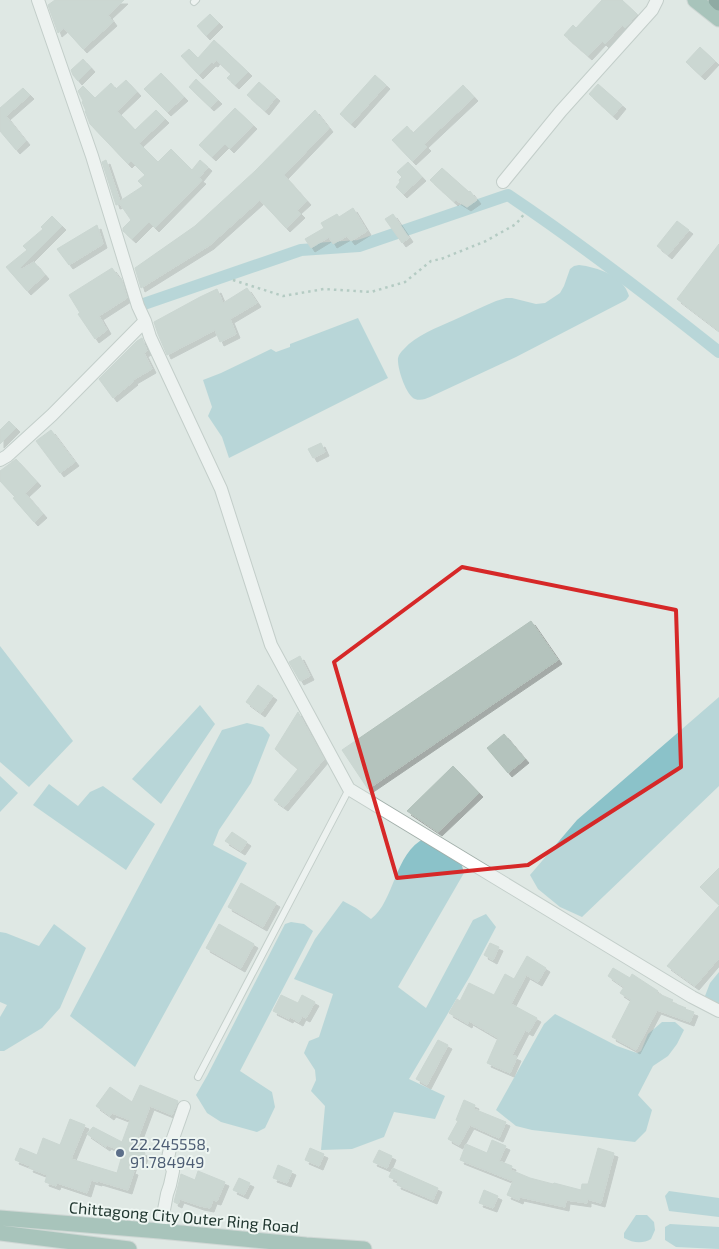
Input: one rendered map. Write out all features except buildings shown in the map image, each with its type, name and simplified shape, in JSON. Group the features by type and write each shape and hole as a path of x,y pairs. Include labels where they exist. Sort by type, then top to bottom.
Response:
{"highway":[{"path":"716,0 719,3"}],"main road":[{"path":"695,0 719,19"},
{"name":"Chittagong City Outer Ring Road","path":"0,1218 364,1249"},
{"path":"0,1233 129,1249"}],"street":[{"path":"38,0 92,156 138,306 150,337 221,489 271,645 349,789 684,992 719,1011"},
{"path":"503,182 561,111 652,10 657,0"},
{"path":"0,460 52,415 145,320"},
{"path":"160,1231 173,1171 168,1158 184,1107"}],"lane":[{"path":"198,1077 349,789"}],"path":[{"path":"233,280 283,296 324,289 371,292 405,282 431,261 442,259 486,241 516,224 525,213"}],"highlighted area":[{"path":"462,567 676,610 681,767 528,865 397,878 334,662"}],"water":[{"path":"579,265 601,270 616,278 622,283 629,296 626,300 516,357 430,397 417,400 408,392 401,374 398,358 402,351 414,340 490,303 506,298 536,304 545,303 560,293 570,269"},
{"path":"358,318 388,378 229,458 222,437 208,416 212,407 203,380 271,349 276,352 290,347 290,344"},
{"path":"0,646 73,741 29,787 0,762"},
{"path":"719,697 719,786 582,917 560,907 538,889 530,875 577,820"},
{"path":"200,705 215,724 161,804 132,779"},
{"path":"247,723 263,727 270,735 251,783 219,830 213,845 247,863 135,1067 70,1016 222,730"},
{"path":"0,776 18,793 0,812"},
{"path":"49,784 78,806 90,792 103,786 155,824 126,870 33,805"},
{"path":"425,838 461,862 464,873 398,987 426,1008 473,920 486,914 496,927 470,976 409,1079 445,1096 435,1119 394,1112 384,1137 352,1149 321,1150 325,1106 311,1091 316,1080 315,1070 304,1053 309,1041 319,1037 333,994 294,979 315,939 343,901 371,919 385,901 407,854"},
{"path":"291,922 304,924 313,931 240,1071 272,1092 275,1107 265,1128 257,1132 221,1122 207,1113 196,1095 285,924"},
{"path":"54,924 86,948 60,1008 42,1028 4,1051 0,1051 0,1017 7,1005 0,1002 0,932 39,946"},
{"path":"719,972 719,1004 705,996 710,983"},
{"path":"555,1014 617,1046 637,1053 641,1051 648,1034 662,1022 675,1022 684,1030 668,1056 653,1066 638,1095 652,1110 646,1131 635,1142 532,1130 516,1126 496,1110 544,1024"},
{"path":"669,1191 719,1198 719,1217 669,1211 665,1196"},
{"path":"636,1215 647,1215 654,1222 655,1230 651,1239 645,1242 631,1241 624,1238 624,1233"},
{"path":"670,1224 719,1227 719,1249 676,1247 665,1240 665,1227"}],"waterway":[{"path":"138,306 301,250 359,246 508,195 615,271 719,352"}],"place":[{"name":"22.245558, 91.784949","path":"120,1153"}]}
